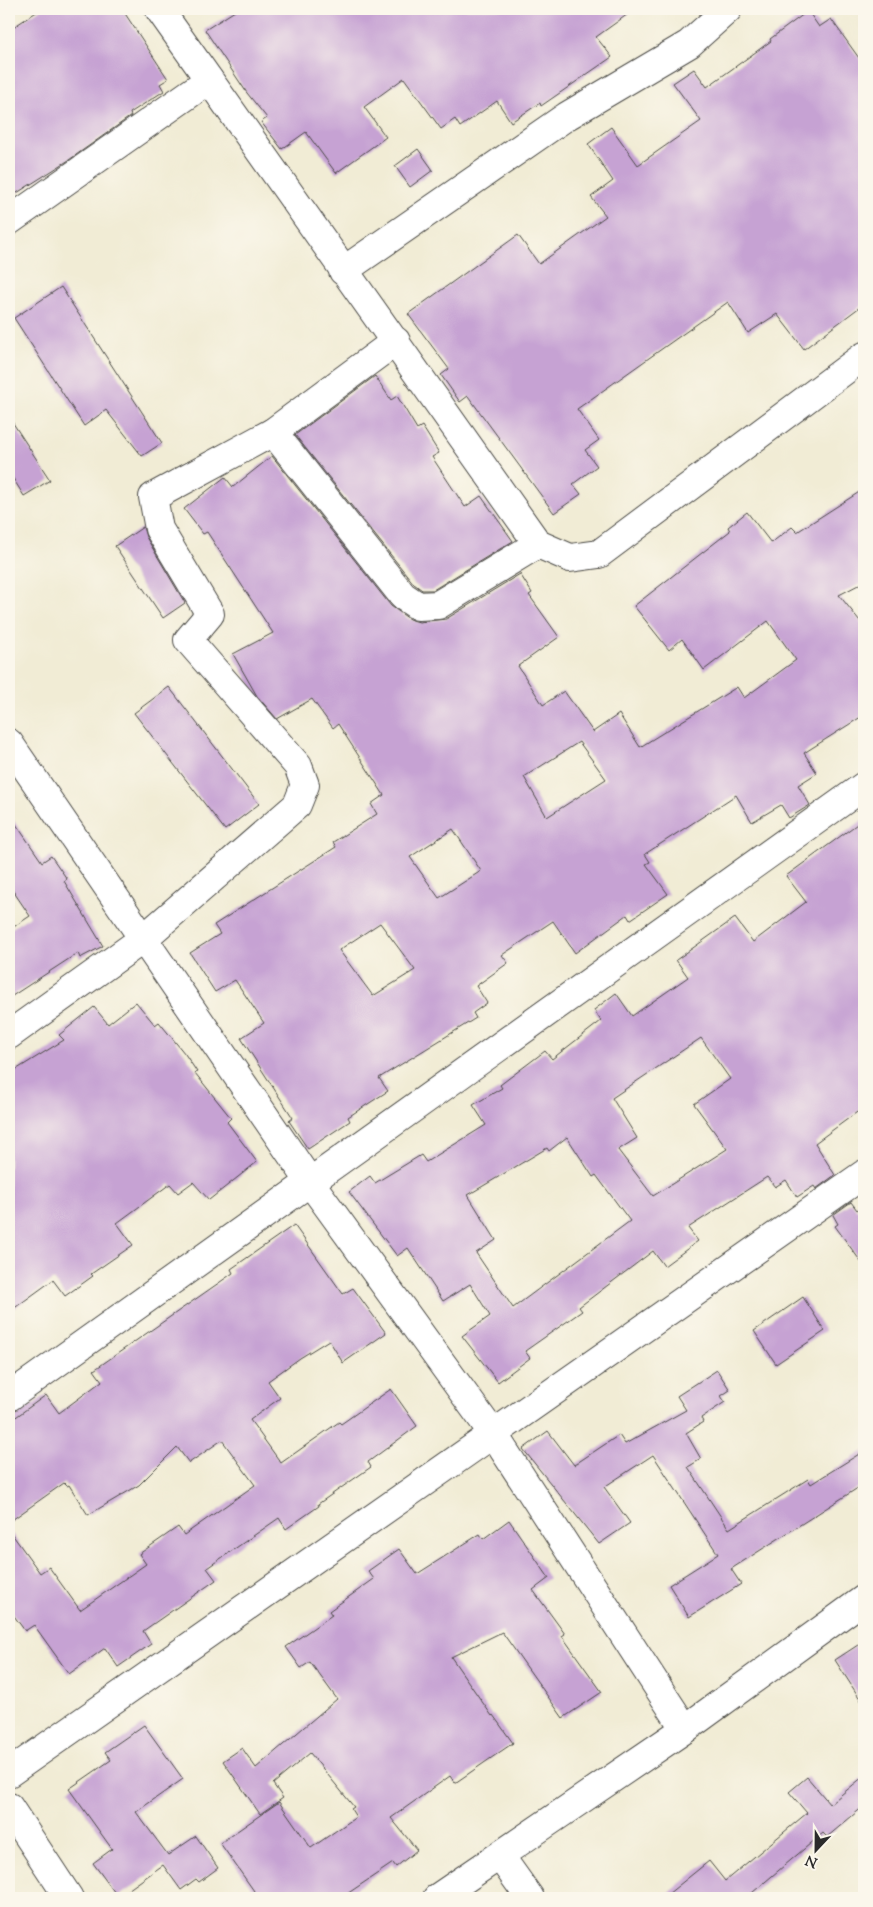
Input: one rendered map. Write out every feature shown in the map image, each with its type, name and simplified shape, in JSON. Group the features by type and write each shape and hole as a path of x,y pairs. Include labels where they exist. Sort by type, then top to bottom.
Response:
{"street":[{"path":"158,9 343,271 396,341 538,544 570,558 599,554 864,356"},
{"path":"343,271 705,9"},
{"path":"343,271 567,116 689,44 728,9"},
{"path":"9,221 209,80"},
{"path":"9,1035 143,939 297,805 305,785 298,766 188,640 210,614 159,529 153,497 273,432 396,341"},
{"path":"273,432 403,596 418,606 438,605 538,544"},
{"path":"9,743 310,1182 494,1435 685,1729"},
{"path":"9,1396 864,786"},
{"path":"9,1773 864,1174"},
{"path":"437,1898 685,1729 864,1599"},
{"path":"9,1807 69,1898"},
{"path":"500,1856 530,1898"}],"building":[{"path":"41,9 122,9 168,79 160,84 164,91 130,113 131,116 69,160 9,198 9,30"},
{"path":"238,9 635,9 596,37 612,57 541,106 540,103 511,122 497,101 460,127 455,119 441,129 404,78 364,107 386,137 336,173 306,132 282,149 261,122 267,118 247,93 205,30"},
{"path":"808,11 819,27 831,19 864,65 864,304 804,349 777,314 748,333 728,302 577,409 599,440 585,450 597,466 573,484 581,494 554,513 468,396 460,402 441,375 449,369 408,314 518,235 539,264 606,216 591,197 613,181 588,144 611,127 638,165 701,121 673,83 694,69 707,87 771,41 770,39"},
{"path":"418,149 433,170 410,187 395,166"},
{"path":"61,287 162,443 142,456 106,410 84,426 14,318"},
{"path":"375,376 391,400 397,396 417,429 422,426 439,453 432,457 465,507 481,496 513,541 433,590 422,590 414,584 295,435"},
{"path":"9,417 50,480 24,496 9,472"},
{"path":"272,456 391,606 409,619 419,622 446,619 520,574 532,593 529,595 559,637 518,666 543,705 564,691 593,732 619,714 640,747 737,687 744,698 796,660 768,621 704,670 682,639 669,650 634,606 730,531 728,527 747,512 771,543 792,527 797,532 864,489 864,582 839,595 864,626 864,715 804,753 817,773 798,785 810,805 789,818 781,805 752,822 736,795 645,854 650,862 646,864 668,894 630,920 627,915 575,953 553,921 502,955 508,963 476,986 487,1003 473,1013 476,1018 379,1078 388,1091 348,1117 350,1121 308,1149 289,1121 293,1118 241,1038 264,1023 235,980 215,992 190,953 220,934 214,925 336,847 333,842 377,814 371,804 384,795 338,724 333,728 312,699 277,719 257,696 233,654 273,633 207,532 203,534 184,509 225,477 233,487","holes":["579,742 606,779 547,817 524,777","453,829 481,871 439,898 410,857","380,923 415,970 373,996 339,950"]},
{"path":"143,527 146,537 185,603 163,618 115,546"},
{"path":"169,687 259,804 225,830 134,713"},
{"path":"9,814 42,862 51,856 67,879 64,881 103,946 80,958 78,953 9,998 9,930 30,916 9,885"},
{"path":"864,819 864,1107 815,1143 835,1175 816,1189 814,1186 797,1197 786,1180 775,1187 767,1177 688,1228 698,1241 664,1266 653,1251 579,1307 582,1311 525,1351 530,1358 498,1382 462,1336 490,1316 470,1284 443,1301 408,1248 397,1256 349,1192 370,1176 375,1183 421,1155 426,1162 486,1125 473,1105 502,1088 500,1085 545,1051 552,1059 601,1021 594,1010 616,993 632,1016 688,977 676,960 735,918 753,942 806,902 786,876","holes":["701,1038 730,1079 694,1104 727,1149 653,1196 618,1150 637,1138 612,1098","567,1137 593,1177 596,1175 630,1221 513,1308 476,1253 496,1240 468,1195 547,1148 549,1151"]},
{"path":"136,1002 155,1025 159,1022 185,1054 197,1072 195,1073 231,1118 227,1122 257,1162 209,1200 193,1182 178,1193 170,1184 117,1223 133,1245 91,1274 93,1276 65,1296 53,1280 9,1312 9,1074 64,1040 59,1035 94,1007 108,1024"},
{"path":"851,1202 857,1210 864,1205 864,1266 835,1226 838,1224 833,1215"},
{"path":"294,1225 343,1294 353,1288 386,1333 343,1363 329,1340 300,1358 268,1381 280,1398 250,1420 281,1463 339,1422 341,1424 391,1389 417,1426 368,1462 371,1467 286,1529 279,1518 207,1568 216,1580 143,1631 151,1644 118,1667 105,1648 69,1674 34,1625 25,1631 9,1609 9,1530 40,1573 49,1567 80,1610 146,1564 139,1554 178,1527 184,1535 255,1485 222,1440 189,1463 177,1447 139,1485 88,1515 69,1485 67,1486 64,1483 9,1522 9,1422 46,1395 59,1413 102,1381 94,1370 233,1273 231,1269"},
{"path":"803,1297 825,1331 776,1364 754,1331"},
{"path":"717,1370 730,1390 721,1396 725,1402 701,1418 703,1422 686,1433 701,1459 688,1467 729,1529 808,1479 811,1484 864,1451 864,1484 731,1569 741,1584 689,1617 669,1585 718,1554 653,1455 604,1487 630,1523 599,1544 523,1449 548,1431 574,1465 619,1435 625,1444 686,1410 677,1396"},
{"path":"509,1520 549,1578 533,1590 565,1634 562,1636 602,1692 563,1718 502,1632 451,1657 513,1743 455,1783 450,1776 391,1818 417,1850 396,1867 393,1863 341,1898 259,1898 220,1843 279,1802 311,1848 356,1817 351,1809 354,1807 310,1753 273,1784 283,1798 260,1814 223,1761 242,1748 256,1768 337,1699 310,1662 301,1668 286,1647 332,1615 329,1611 374,1579 368,1571 399,1549 417,1574 480,1534 483,1539"},
{"path":"864,1641 864,1705 835,1660"},
{"path":"144,1725 183,1779 136,1812 168,1855 196,1836 218,1868 199,1882 196,1879 181,1890 163,1865 118,1897 93,1863 112,1849 69,1789 111,1760 105,1752"},
{"path":"864,1776 864,1806 827,1837 823,1833 746,1898 663,1898 709,1861 725,1881 807,1813 789,1792 807,1777 830,1804"}]}
